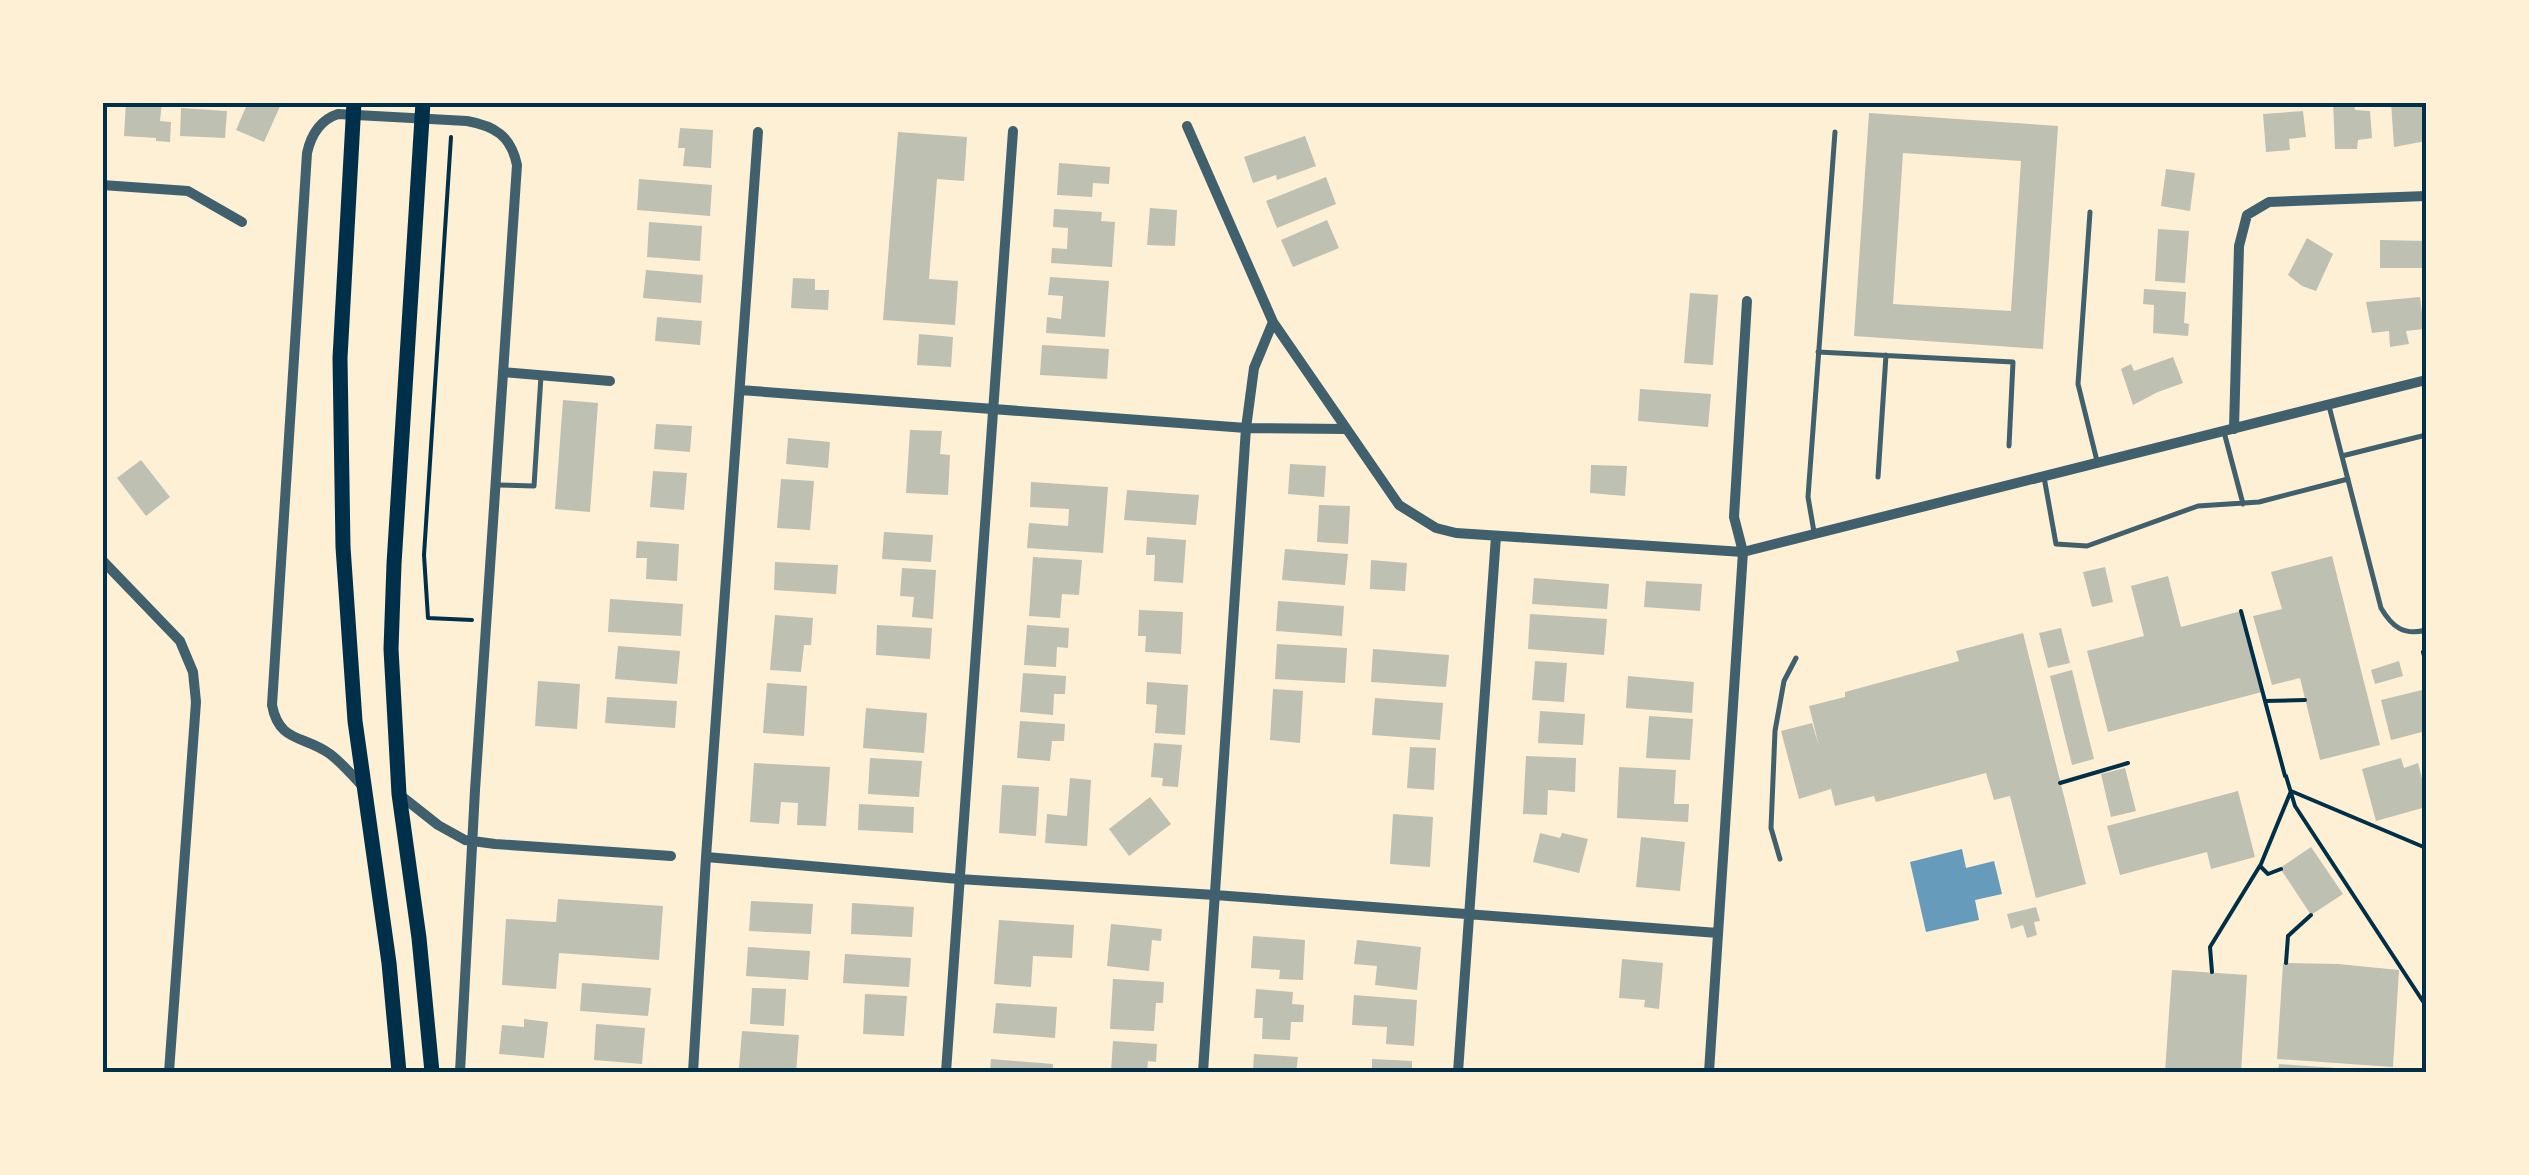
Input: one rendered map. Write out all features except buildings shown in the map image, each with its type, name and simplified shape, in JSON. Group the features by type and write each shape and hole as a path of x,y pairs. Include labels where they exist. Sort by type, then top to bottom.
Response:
{"main road":[{"path":"354,102 340,358 341,499 348,640 399,1072"},
{"path":"423,102 392,608 392,686 399,794 432,1072"}],"street":[{"path":"365,789 330,754 282,730 272,704 308,146 323,122 338,114 467,121 488,126 505,136 515,153 517,175 460,1072"},
{"path":"1188,126 1273,322 1400,505 1436,528 1456,533 1744,552 2426,380"},
{"path":"946,1072 1013,130"},
{"path":"693,1072 758,132"},
{"path":"102,185 188,191 242,222"},
{"path":"2229,430 2239,246 2247,214 2270,202 2426,196"},
{"path":"1709,1072 1744,552 1734,517 1748,301"},
{"path":"1203,1072 1246,428 1254,368 1273,322"},
{"path":"503,372 610,381"},
{"path":"740,390 1246,428 1346,430"},
{"path":"1458,1072 1496,536"},
{"path":"102,560 180,641 194,672 196,702 169,1072"},
{"path":"399,794 438,825 472,841 671,856"},
{"path":"706,857 1718,933"}],"lane":[{"path":"1814,535 1808,496 1835,132"},
{"path":"2090,212 2078,384 2098,464"},
{"path":"1818,352 2013,362 2009,446"},
{"path":"1878,477 1886,355"},
{"path":"495,485 534,486 541,376"},
{"path":"2329,406 2381,608 2392,626 2413,634 2426,630"},
{"path":"2229,430 2243,504"},
{"path":"2342,456 2426,435"},
{"path":"2044,477 2056,544 2086,546 2198,506 2259,502 2348,480"},
{"path":"1780,859 1771,828 1775,730 1784,680 1796,658"}],"path":[{"path":"452,121 424,556 428,618 466,620"},
{"path":"2241,612 2295,806 2426,1006"},
{"path":"2423,652 2426,664"},
{"path":"2264,702 2305,700"},
{"path":"2060,782 2128,763"},
{"path":"2290,791 2426,848"},
{"path":"2212,972 2210,947 2260,866 2290,791"},
{"path":"2260,866 2268,874 2281,870"},
{"path":"2286,963 2288,936 2311,915"}],"water":[{"path":"1962,849 1966,868 1994,861 2002,894 1975,900 1979,920 1926,932 1910,862"}]}
